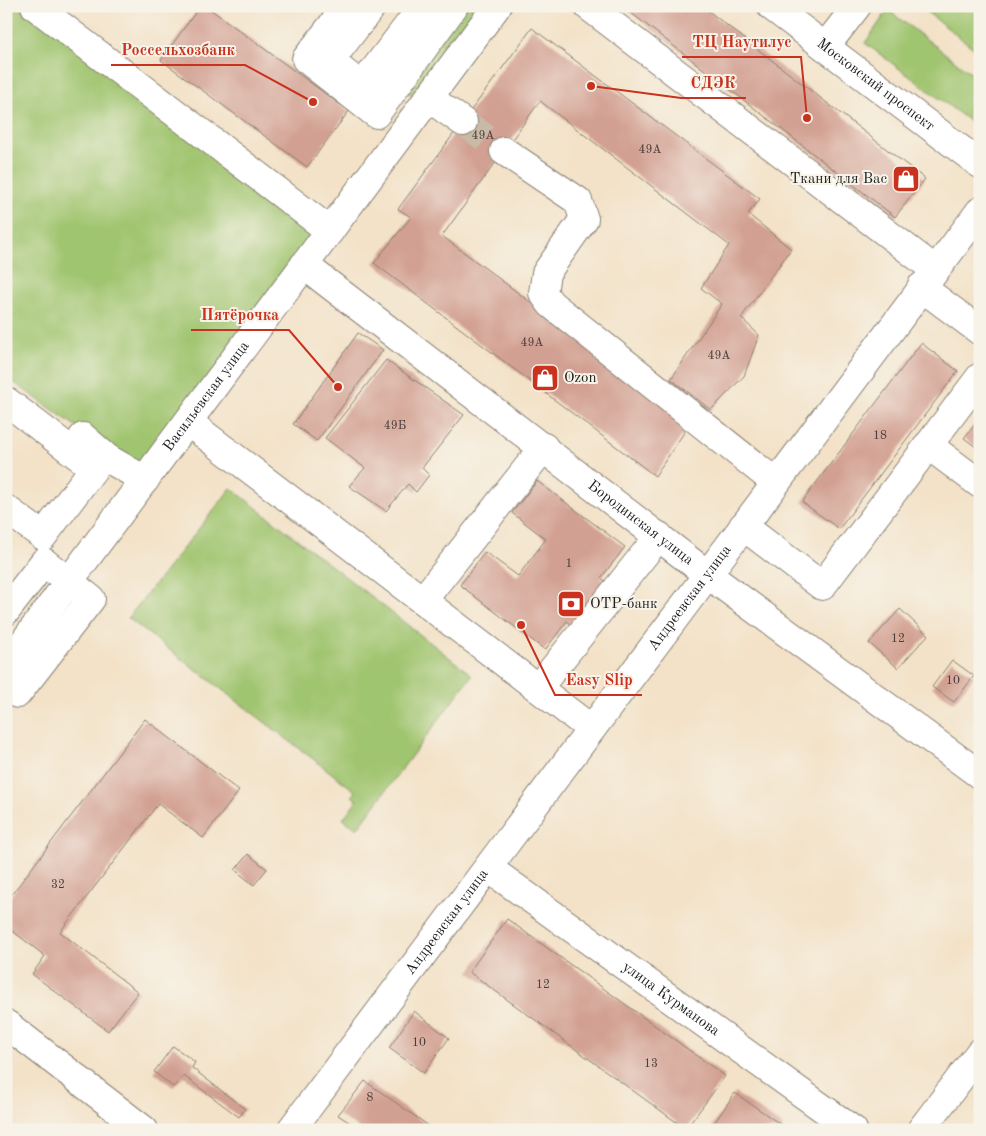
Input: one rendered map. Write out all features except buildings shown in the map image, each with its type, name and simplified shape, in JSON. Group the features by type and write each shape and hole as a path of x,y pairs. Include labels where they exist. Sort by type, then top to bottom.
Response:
{"street":[{"path":"35,6 330,231"},
{"path":"347,6 306,59 376,114 454,6"},
{"path":"372,6 330,61 410,123"},
{"path":"362,86 423,6"},
{"name":"Васильевская улица","path":"6,666 497,6"},
{"path":"588,6 928,278 980,331"},
{"name":"Московский проспект","path":"772,6 980,164"},
{"path":"825,47 856,6"},
{"path":"429,98 463,122"},
{"path":"504,151 578,201 584,219 546,273 543,293 551,304 775,482"},
{"name":"Андреевская улица","path":"291,1130 488,868 590,728 980,211"},
{"name":"Бородинская улица","path":"304,265 544,447 707,574 980,775"},
{"path":"743,526 822,586 980,377"},
{"path":"6,382 76,442 94,468 42,536 6,509"},
{"path":"6,401 145,480"},
{"path":"188,422 590,728"},
{"path":"928,445 980,484"},
{"path":"423,600 544,447"},
{"path":"538,688 659,536"},
{"path":"6,611 44,562 91,599 17,694 6,686"},
{"name":"улица Курманова","path":"488,868 853,1130"},
{"path":"6,1024 144,1130"},
{"path":"921,1130 980,1052"}],"green space":[{"path":"6,6 28,6 321,229 141,472 6,377 6,96 12,84 6,80"},
{"path":"454,6 477,6 411,95 397,86"},
{"path":"919,6 980,6 980,53"},
{"path":"888,10 980,80 980,129 865,43"},
{"path":"231,488 472,675 357,829 343,819 357,800 352,796 355,791 128,618"}],"tunnel":[{"path":"463,122 504,151"}],"place":[{"name":"СДЭК","path":"591,86"},
{"name":"Россельхозбанк","path":"313,102"},
{"name":"ТЦ Наутилус","path":"807,118"},
{"name":"Ткани для Вас","path":"906,179"},
{"name":"Ozon","path":"545,378"},
{"name":"Пятёрочка","path":"338,387"},
{"name":"OTP-банк","path":"571,604"},
{"name":"Easy Slip","path":"521,625"}]}
